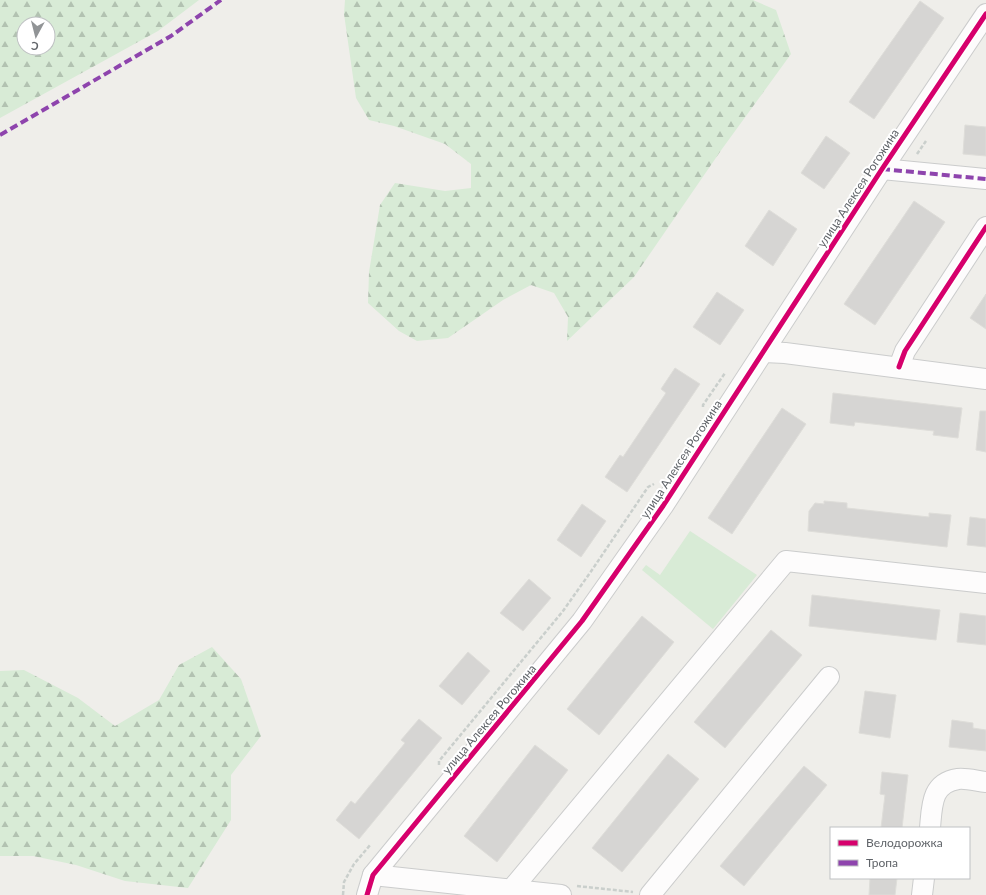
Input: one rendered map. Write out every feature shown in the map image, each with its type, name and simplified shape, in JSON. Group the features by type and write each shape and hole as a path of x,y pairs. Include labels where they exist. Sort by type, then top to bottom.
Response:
{"street":[{"name":"улица Алексея Рогожина","path":"367,895 373,875 582,621 663,506 882,169 986,14"},
{"path":"882,169 986,179"},
{"path":"899,367 905,351 986,227"},
{"path":"764,352 785,353 986,379"},
{"path":"511,890 786,561 986,583"},
{"path":"650,895 830,677"},
{"path":"930,827 933,798 942,785 958,779 986,782"},
{"path":"373,875 463,890 511,890 561,895"},
{"path":"922,895 924,879"}],"path":[{"path":"703,410 703,405 725,372"},
{"path":"438,771 440,761 563,611 648,487 656,483"},
{"path":"344,895 344,882 354,864 372,844"}],"green space":[{"path":"0,0 199,0 158,31 0,118"},
{"path":"345,0 753,0 776,10 791,54 722,149 634,277 567,341 568,317 554,293 531,285 503,300 448,338 417,341 399,331 368,303 369,272 380,205 395,183 445,191 471,188 471,164 445,144 394,126 369,120 356,98 344,14"},
{"path":"690,531 757,575 713,629 642,570 646,565 660,575"},
{"path":"212,647 241,679 261,736 231,775 231,820 188,888 125,881 76,865 33,856 0,856 0,671 24,670 78,698 115,726 159,700 179,665"}],"building":[{"path":"920,1 944,18 874,119 849,102"},
{"path":"965,125 986,127 986,156 963,154"},
{"path":"826,136 850,153 824,189 801,173"},
{"path":"914,201 945,222 875,325 844,304"},
{"path":"769,210 797,229 773,266 745,246"},
{"path":"717,292 744,310 720,345 693,327"},
{"path":"986,294 986,329 970,318"},
{"path":"675,368 700,384 627,492 605,477 620,455 623,457 666,393 661,389"},
{"path":"833,393 962,408 958,438 933,435 934,431 855,422 854,426 830,423"},
{"path":"782,408 806,424 732,534 708,518"},
{"path":"980,411 986,411 986,452 976,450"},
{"path":"824,501 847,503 847,508 929,517 929,513 951,515 947,547 808,531 809,511 815,503 824,504"},
{"path":"582,504 606,521 581,557 557,540"},
{"path":"970,517 986,519 986,547 967,545"},
{"path":"529,579 551,598 523,631 500,613"},
{"path":"812,595 940,610 936,640 809,626"},
{"path":"960,613 986,616 986,645 957,642"},
{"path":"642,616 674,642 599,735 567,709"},
{"path":"771,630 802,655 725,748 694,722"},
{"path":"468,652 490,671 462,705 439,686"},
{"path":"865,691 896,695 890,738 859,733"},
{"path":"419,719 442,738 359,839 336,820 351,801 355,804 405,743 401,740"},
{"path":"952,720 973,723 973,728 986,730 986,751 949,747"},
{"path":"535,745 568,770 497,862 464,836"},
{"path":"668,754 699,779 622,872 592,848"},
{"path":"804,766 827,785 744,886 720,866"},
{"path":"882,772 908,775 902,827 881,827 885,795 880,794"},
{"path":"870,879 897,879 895,895 869,895"}],"marked path":[{"path":"0,135 171,36 221,0"},
{"path":"882,169 986,179"}],"cycle path":[{"path":"367,895 373,875 582,621 663,506 882,169 986,14"},
{"path":"899,367 905,351 986,227"}]}
